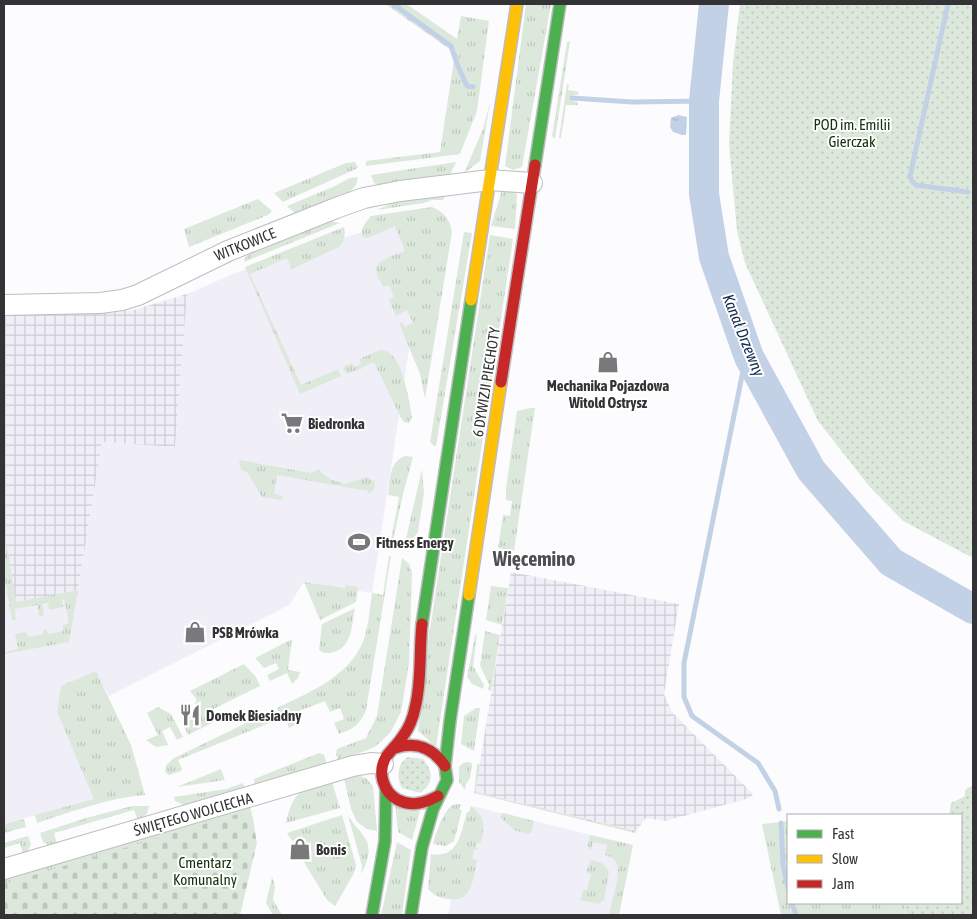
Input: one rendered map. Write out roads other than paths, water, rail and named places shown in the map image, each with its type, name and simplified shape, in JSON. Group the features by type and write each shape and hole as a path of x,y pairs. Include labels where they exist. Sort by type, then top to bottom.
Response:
{"street":[{"name":"6 DYWIZJI PIECHOTY","path":"383,764 408,727 416,706 419,683 421,627 517,4"},
{"name":"6 DYWIZJI PIECHOTY","path":"411,915 422,847 438,796 444,789 446,780 445,766 450,720 560,4"},
{"name":"WITKOWICE","path":"4,305 100,303 138,296 228,251 364,198 400,191 490,180 532,183"},
{"path":"395,748 409,744 424,746 436,754 445,766"},
{"name":"ŚWIĘTEGO WOJCIECHA","path":"4,869 353,766 372,763 383,764"},
{"path":"372,915 385,841 386,789 382,777 383,764"},
{"path":"386,789 399,801 414,805 426,803 438,796"}],"water":[{"path":"678,115 687,117 686,135 673,132 670,127 671,118"}],"waterway":[{"path":"393,4 451,46 467,86 473,87"},
{"name":"Kanał Drzewny","path":"714,4 704,101 704,194 714,257 749,357 811,470 891,562 973,609"},
{"path":"948,4 910,176 916,185 968,192"},
{"path":"572,98 632,102 704,101"},
{"path":"749,357 745,361 684,663 684,697 692,716 758,763 775,791 779,809"},
{"path":"781,823 783,865 787,883"},
{"path":"792,904 796,915"}],"place":[{"name":"Mechanika Pojazdowa Witold Ostrysz","path":"608,362"},
{"name":"Biedronka","path":"292,423"},
{"name":"Fitness Energy","path":"359,542"},
{"name":"PSB Mrówka","path":"195,632"},
{"name":"Domek Biesiadny","path":"190,715"},
{"name":"Bonis","path":"300,849"}],"district":[{"name":"Więcemino","path":"534,558"}],"park label":[{"name":"POD im. Emilii Gierczak","path":"852,132"},
{"name":"Cmentarz Komunalny","path":"205,870"}]}
